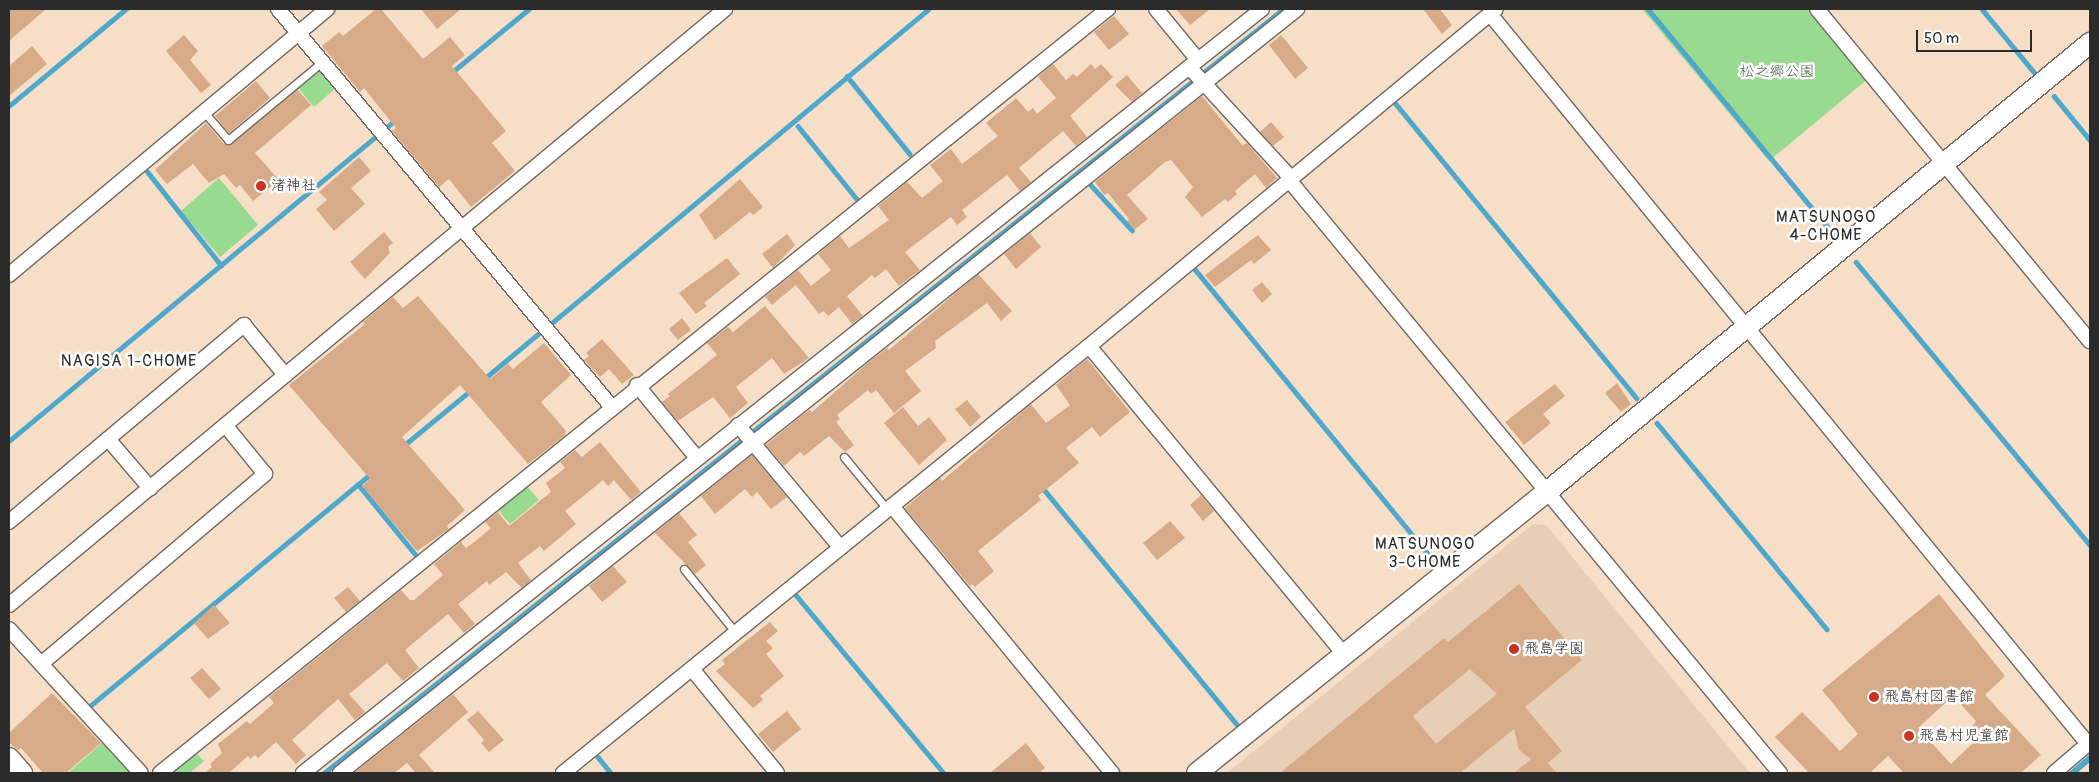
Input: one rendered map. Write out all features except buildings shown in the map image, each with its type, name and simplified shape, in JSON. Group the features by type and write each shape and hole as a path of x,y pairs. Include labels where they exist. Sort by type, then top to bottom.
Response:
{"street":[{"path":"278,9 611,406"},
{"path":"9,275 327,9"},
{"path":"9,605 725,9"},
{"path":"160,773 637,385 1108,9"},
{"path":"1156,9 1197,72 1290,179 1780,773"},
{"path":"340,773 747,435 1197,72 1262,9"},
{"path":"303,773 697,458 747,435 1197,72 1297,9"},
{"path":"1817,9 2090,341"},
{"path":"563,773 1089,346 1493,11 1744,328 2089,743 2054,773"},
{"path":"1197,773 1547,492 2090,44"},
{"path":"9,522 244,325 285,375"},
{"path":"1089,346 1344,654"},
{"path":"637,385 697,458"},
{"path":"41,664 265,474 225,425"},
{"path":"747,435 841,548"},
{"path":"108,439 150,488"},
{"path":"890,507 1112,773"},
{"path":"9,629 141,773"},
{"path":"692,670 777,773"},
{"path":"9,758 22,773"}],"lane":[{"path":"204,112 228,140 322,62"},
{"path":"844,456 890,507"},
{"path":"684,569 736,634"}],"shaded area":[{"name":"飛島学園","path":"1533,524 1546,525 1750,773 1227,773"}],"green space":[{"name":"松之郷公園","path":"1642,9 1810,9 1869,78 1769,161"},
{"path":"322,69 337,87 314,107 298,88"},
{"path":"219,178 258,225 220,257 181,211"},
{"path":"526,485 539,500 510,524 497,509"},
{"path":"103,742 132,773 68,773"},
{"path":"194,751 204,761 190,773 166,773"}],"water":[{"path":"2090,754 2090,762 2077,773 2068,773"}],"waterway":[{"path":"9,106 126,9"},
{"path":"451,73 529,9"},
{"path":"553,322 929,9"},
{"path":"324,773 1283,9"},
{"path":"1648,9 1835,236"},
{"path":"1982,9 2034,72"},
{"path":"847,76 910,154"},
{"path":"2054,96 2090,140"},
{"path":"1396,104 1637,398"},
{"path":"387,127 395,120"},
{"path":"798,126 857,199"},
{"path":"9,441 374,138"},
{"path":"147,171 221,265"},
{"path":"1089,183 1132,230"},
{"path":"1856,262 2090,545"},
{"path":"1194,268 1432,559"},
{"path":"484,379 538,334"},
{"path":"403,446 470,391"},
{"path":"1657,423 1827,629"},
{"path":"90,706 370,474"},
{"path":"358,484 415,554"},
{"path":"1042,487 1239,727"},
{"path":"796,595 944,773"},
{"path":"598,757 611,773"}],"place":[{"name":"渚神社","path":"261,186"},
{"name":"飛島学園","path":"1514,649"},
{"name":"飛島村図書館","path":"1874,697"},
{"name":"飛島村児童館","path":"1909,736"}],"district":[{"name":"MATSUNOGO 4-CHOME","path":"1826,226"},
{"name":"NAGISA 1-CHOME","path":"129,361"},
{"name":"MATSUNOGO 3-CHOME","path":"1425,553"}]}
